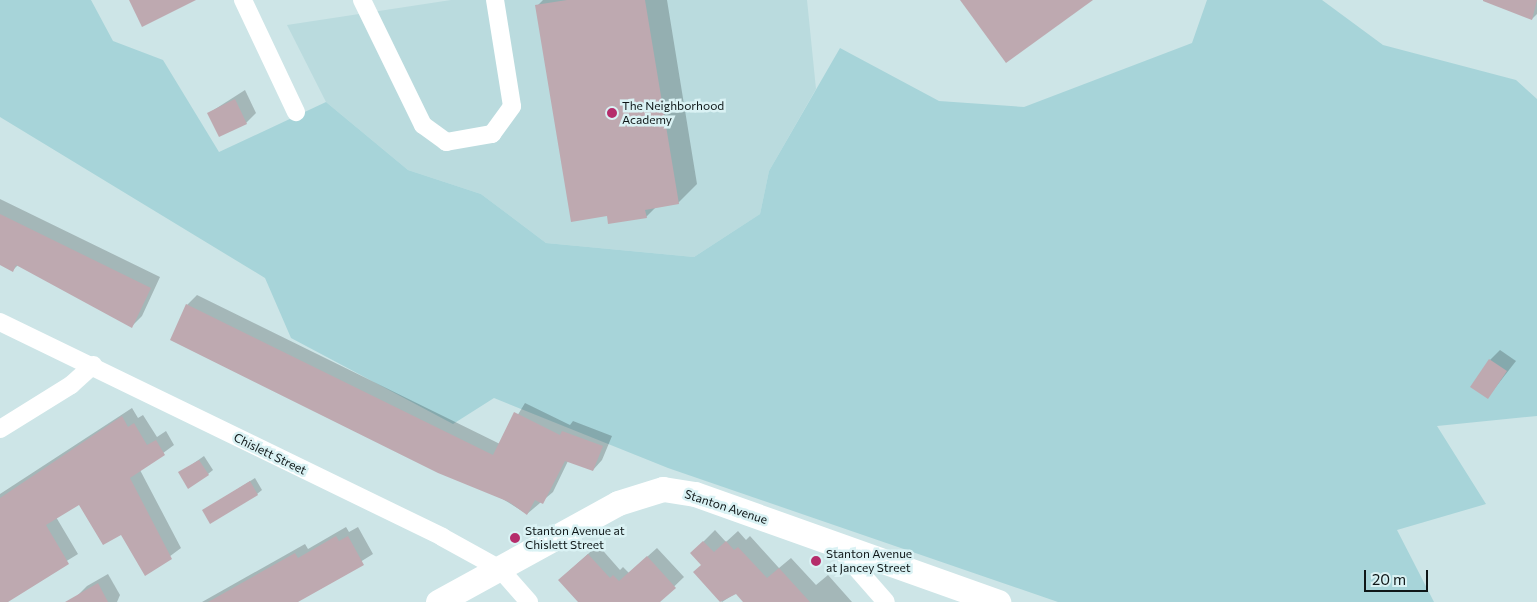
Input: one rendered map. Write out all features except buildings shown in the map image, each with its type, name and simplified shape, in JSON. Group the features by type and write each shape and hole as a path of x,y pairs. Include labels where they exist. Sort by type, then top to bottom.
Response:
{"street":[{"path":"243,0 296,112"},
{"path":"362,0 423,125 446,142 492,134 512,106 495,0"},
{"name":"Chislett Street","path":"0,322 93,365 500,569 529,602"},
{"path":"0,428 71,385 93,365"},
{"name":"Stanton Avenue","path":"438,602 618,503 663,489 695,494 998,602"},
{"path":"837,546 886,602"}],"shaded area":[{"path":"0,0 91,0 113,41 163,60 219,152 326,102 408,170 481,194 546,243 694,257 760,214 769,171 840,48 939,101 1024,107 1192,43 1207,0 1322,0 1383,45 1516,80 1537,99 1537,416 1437,426 1486,504 1397,530 1434,602 1058,602 668,468 494,398 453,424 291,338 265,278 0,117"},
{"path":"451,0 807,0 816,89 769,171 760,214 694,257 546,243 481,194 408,170 326,102 287,25"}],"place":[{"name":"The Neighborhood Academy","path":"612,113"},
{"name":"Stanton Avenue at Chislett Street","path":"515,538"},
{"name":"Stanton Avenue at Jancey Street","path":"816,561"}]}
